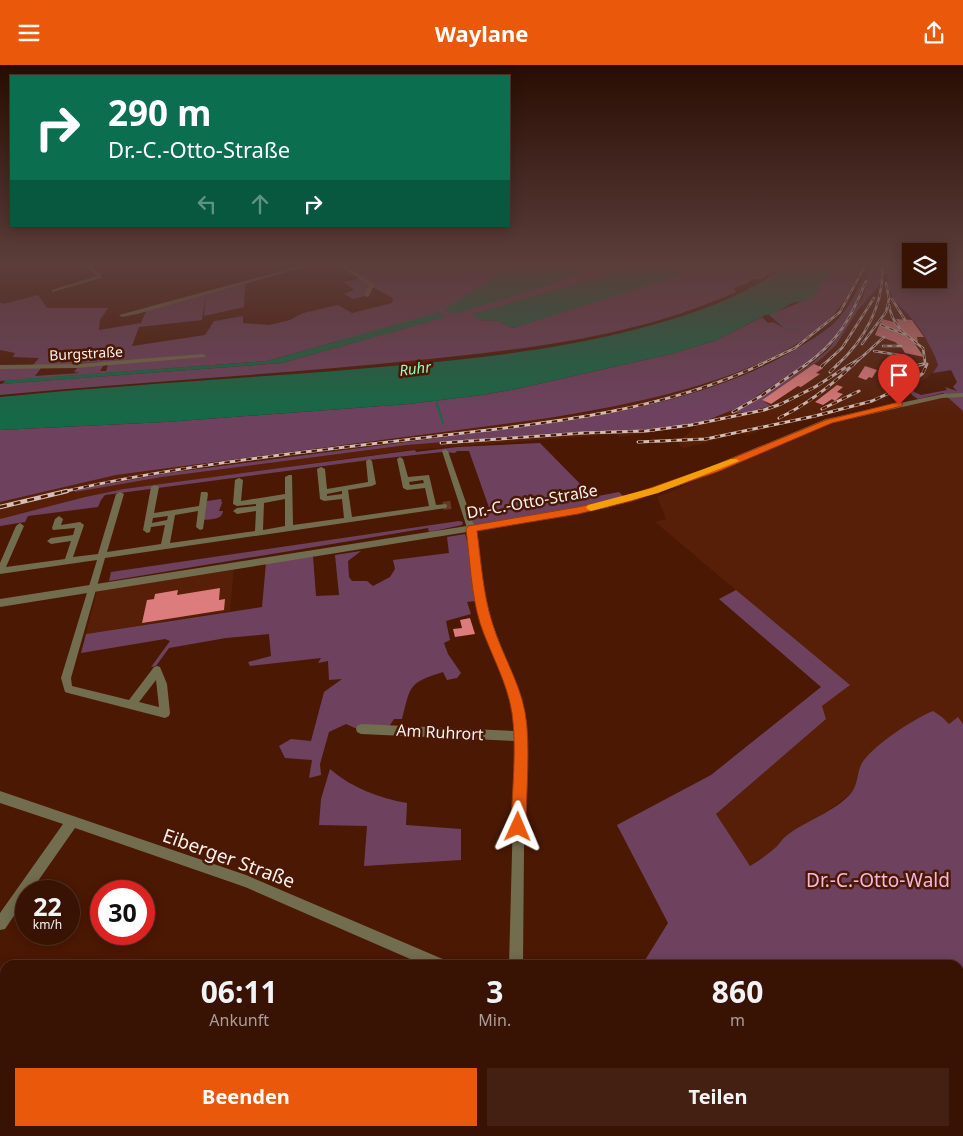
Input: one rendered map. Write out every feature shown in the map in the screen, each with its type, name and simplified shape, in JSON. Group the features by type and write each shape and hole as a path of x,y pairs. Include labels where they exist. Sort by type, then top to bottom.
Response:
{"street":[{"name":"Burgstraße","path":"0,367 32,368 94,365 204,356"},
{"name":"Dr.-C.-Otto-Straße","path":"0,603 471,529 606,505 698,476 829,421 931,398 955,394 963,395"},
{"path":"445,451 458,503 471,529 481,604 516,699 520,736 516,960"},
{"path":"400,459 406,480 426,477 434,507"},
{"path":"321,469 324,499 372,484 369,461"},
{"path":"289,477 289,528"},
{"path":"239,480 237,511 289,496"},
{"path":"155,487 149,516 150,527 170,522"},
{"path":"345,492 348,519"},
{"path":"120,494 66,678 68,689 132,704 168,716 168,691 161,672 157,670 132,704"},
{"path":"200,527 204,494"},
{"path":"259,533 260,504"},
{"path":"1,571 443,505"},
{"path":"149,516 202,508"},
{"path":"165,546 172,513"},
{"path":"59,519 51,541 76,537"},
{"path":"56,528 80,525 68,561"},
{"path":"1,571 20,527"},
{"name":"Am Ruhrort","path":"361,729 520,736"},
{"name":"Eiberger Straße","path":"0,797 246,881 428,960"},
{"path":"0,924 72,822"}],"shaded area":[{"path":"832,316 839,316 833,323 783,356 716,385 635,407 553,423 167,473 116,481 75,490 75,492 162,477 407,445 557,433 629,431 679,426 717,417 751,401 822,353 836,336 848,316 909,316 931,347 938,365 933,373 913,387 901,381 909,368 907,358 889,354 884,363 886,368 890,375 906,390 878,401 747,435 741,433 685,448 681,447 678,442 698,425 619,437 617,434 409,450 128,489 84,497 0,519 0,502 116,475 590,412 668,394 714,380 779,353 827,322"},
{"path":"949,397 963,411 963,724 958,718 750,866 716,814 826,719 822,706 849,685 655,522 666,519 657,497 832,423"},
{"path":"234,568 230,611 86,634 97,591"}],"green space":[{"path":"0,316 103,316 100,320 99,330 141,323 144,316 203,316 202,320 139,327 132,346 205,335 214,321 243,316 243,323 269,325 290,320 297,316 475,316 480,320 499,321 512,328 550,316 672,316 576,340 451,357 0,395 0,384 282,363 445,317 338,341 267,361 0,381 0,366 41,368 35,376 80,373 74,372 78,367 104,365 100,371 106,371 109,362 79,363 77,365 33,365 39,358 13,357 15,353 0,350"},
{"path":"770,316 832,316 801,341 769,359 733,374 696,386 618,406 549,418 116,475 0,502 0,430 166,422 409,404 482,395 675,353 717,340 762,317 768,323 773,322 784,328"},
{"path":"840,316 849,316 822,353 740,407 708,420 679,426 629,431 557,433 407,445 162,477 75,492 75,490 167,473 553,423 616,412 678,397 739,377 796,349 834,323"},
{"path":"851,316 854,316 836,345 821,359 762,400 771,406 748,412 734,413 806,368 829,349"},
{"path":"910,316 963,316 963,411 943,393 918,399 912,395 908,388 910,386 913,387 914,392 921,395 947,390 945,387 957,391 953,387 957,382 951,370 933,373 938,365 917,325"},
{"path":"889,354 907,358 909,368 901,381 893,377 884,363"},
{"path":"540,443 593,497 619,492 624,497 597,504 473,525 470,517 491,513 469,451 457,451 455,453 442,452 369,460 105,495 98,507 28,516 25,522 0,526 0,519 124,489 415,450 416,452 457,447"},
{"path":"221,499 222,503 219,511 223,511 221,516 203,520 207,501"},
{"path":"459,521 463,522 462,525 429,532 428,528 109,581 111,572"},
{"path":"465,534 471,553 475,601 467,602 471,614 446,621 450,640 444,643 448,654 461,673 457,678 447,680 443,672 417,683 407,699 402,719 394,719 388,728 355,728 346,724 329,732 320,764 321,775 309,778 312,760 285,758 279,746 291,739 311,741 324,692 342,679 329,680 328,661 318,663 321,658 250,666 248,662 271,656 269,634 226,638 169,648 156,666 151,667 170,641 165,639 81,653 86,634 262,607 266,563 313,556 316,596 339,595 335,555 361,551 348,561 349,577 352,581 367,581 373,586 390,577 395,569 393,560 449,553 447,537"},
{"name":"Dr.-C.-Otto-Wald","path":"736,590 850,685 822,706 826,719 716,814 750,866 772,851 793,831 829,811 845,799 854,789 860,767 867,756 905,726 933,711 949,724 958,717 963,724 963,960 645,960 668,923 617,825 711,775 821,687 719,599"},
{"path":"330,769 347,782 366,791 407,803 406,825 461,829 461,860 364,866 367,826 319,825 321,799"}],"water":[{"path":"425,316 446,317 282,363 2,384 6,380 267,361"},
{"path":"475,316 551,316 512,328 499,321 480,320"},
{"name":"Ruhr","path":"683,316 763,316 717,340 675,353 482,395 409,404 166,422 0,430 0,397 311,373 499,355 554,347 657,324"}],"building":[{"path":"882,319 898,323 896,319 912,320 924,337 917,337 918,342 915,344 924,357 905,353 895,342 875,335"},
{"path":"814,364 823,368 816,373 820,374 771,404 762,400"},
{"path":"865,366 877,370 872,378 869,377 866,380 858,377"},
{"path":"837,385 843,387 837,392 843,394 835,401 832,399 823,405 815,402"},
{"path":"220,588 219,600 225,599 224,610 142,623 147,600 154,599 155,594 178,590 177,595"},
{"path":"470,618 475,634 455,637 453,629 462,628 460,620"}],"waterway":[{"path":"775,316 785,325"},
{"path":"788,328 798,330"},
{"path":"890,355 900,361 900,364"},
{"path":"899,376 900,364"},
{"path":"435,398 443,423"}],"tunnel":[{"path":"443,506 455,504"}],"railway":[{"path":"759,365 795,348 835,316"},
{"path":"805,365 826,348 850,316"},
{"path":"823,365 842,348 862,316"},
{"path":"830,372 856,345 873,316"},
{"path":"862,344 883,316"},
{"path":"892,316 906,335 923,348 925,362"},
{"path":"903,316 905,320"},
{"path":"881,325 904,334"},
{"path":"862,357 884,337"},
{"path":"883,346 901,346"},
{"path":"874,351 905,356 915,365"},
{"path":"849,365 862,357"},
{"path":"853,365 862,357"},
{"path":"62,492 205,465 526,425 607,412 687,393 725,380 762,364"},
{"path":"733,412 761,396 807,364"},
{"path":"441,443 583,433 646,431 691,425 764,410 781,404 815,387 851,364"},
{"path":"779,418 819,394 854,364"},
{"path":"915,365 922,364"},
{"path":"638,442 706,439 815,416 872,401 911,383 923,373 927,364"},
{"path":"822,409 859,391"},
{"path":"0,507 67,491"}],"slow traffic":[{"path":"591,508 681,482 734,461"}],"route":[{"path":"518,827 520,736 516,699 481,604 471,529 606,505 681,482 751,455 829,421 899,405"}]}
